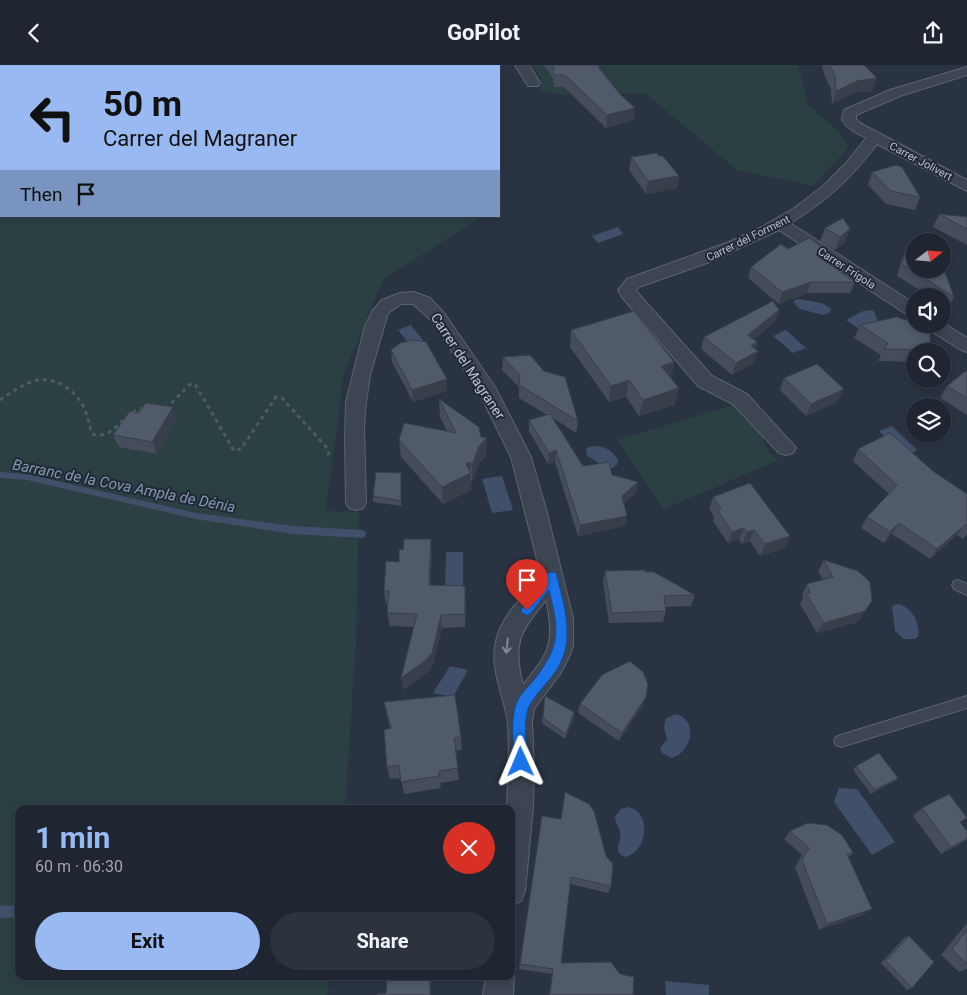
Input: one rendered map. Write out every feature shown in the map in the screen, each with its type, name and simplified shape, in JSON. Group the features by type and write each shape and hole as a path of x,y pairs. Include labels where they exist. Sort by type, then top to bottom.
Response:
{"street":[{"path":"522,65 533,83"},
{"path":"875,136 855,126 849,120 849,113 896,93 967,71"},
{"name":"Carrer Jolivert","path":"875,136 967,186"},
{"name":"Carrer del Forment","path":"786,448 740,399 705,381 632,298 628,290 633,283 710,258 780,224 818,200 862,156 875,136"},
{"name":"Carrer Frígola","path":"780,224 906,306"},
{"name":"Carrer del Magraner","path":"356,502 354,442 356,403 361,375 374,328 384,307 390,303 398,299 418,299 438,317 488,392 521,457 530,483 562,619 561,645 552,667 522,705 520,721 520,810 515,855"},
{"path":"946,333 967,346"},
{"name":"Carrer del Magraner","path":"520,721 510,677 506,643 516,623 552,577"},
{"path":"498,995 500,980"}],"lane":[{"path":"841,741 967,703"}],"path":[{"path":"0,400 25,385 40,379 60,384 73,393 84,407 92,434 99,436 112,431 130,411 137,407 151,409"},
{"path":"158,409 165,411 189,385 195,384 234,451 241,449 276,397 282,398 328,449 331,465"}],"green space":[{"path":"532,65 798,65 808,105 837,130 849,147 813,186 737,170 646,94 576,93 565,95 540,90 541,78"},
{"path":"0,217 480,217 383,280 344,373 326,511 359,512 356,641 345,805 15,805 15,980 329,980 327,995 0,995"},
{"path":"736,404 765,437 763,441 768,451 779,460 664,509 617,440"}],"water":[{"path":"618,227 623,234 598,243 592,236"},
{"path":"801,299 824,304 831,309 830,312 823,315 800,309 794,303 795,300"},
{"path":"873,310 878,321 858,328 846,320 863,311"},
{"path":"411,325 426,344 414,350 398,330"},
{"path":"786,330 806,348 793,353 773,336"},
{"path":"892,426 906,439 906,443 910,443 917,450 912,453 903,445 896,448 879,431"},
{"path":"593,446 611,451 618,460 617,465 611,469 587,456 586,448"},
{"path":"502,476 513,510 492,513 482,479"},
{"path":"446,552 463,552 463,597 445,596"},
{"path":"898,604 907,608 914,616 919,631 915,639 904,639 895,631 892,607"},
{"path":"450,666 468,670 453,697 433,693"},
{"path":"677,714 684,718 688,724 690,737 683,751 671,758 662,753 660,748 667,740 664,727 666,718"},
{"path":"839,788 857,789 895,842 872,855 834,802"},
{"path":"628,807 636,810 641,817 644,824 644,833 638,849 624,857 618,851 620,836 615,817 621,809"},
{"path":"665,981 709,985 709,995 666,995"}],"building":[{"path":"553,65 599,65 599,68 619,93 635,108 607,115 565,75 554,75"},
{"path":"829,65 864,65 877,78 857,81 836,91 835,76"},
{"path":"657,153 659,156 663,156 679,176 648,181 631,157"},
{"path":"896,165 902,167 920,197 891,191 872,172"},
{"path":"939,214 967,217 967,229"},
{"path":"843,218 850,229 840,237 825,228"},
{"path":"809,238 825,249 816,255 855,282 811,282 782,292 751,267 781,244 788,249"},
{"path":"906,250 906,267 902,264"},
{"path":"924,278 947,278 951,288 940,288"},
{"path":"773,301 779,310 748,335 757,342 751,346 758,351 736,363 704,337"},
{"path":"634,311 674,362 661,366 679,388 643,400 629,380 611,386 571,330"},
{"path":"897,317 906,320 906,333 930,333 930,343 906,343 906,350 884,349 888,343 860,325"},
{"path":"414,340 426,342 447,379 412,390 391,350 400,343"},
{"path":"530,355 544,371 565,377 578,421 519,385 520,375 503,357"},
{"path":"817,364 844,389 811,404 784,378"},
{"path":"967,370 967,398 950,388 951,383"},
{"path":"439,399 479,427 481,437 487,438 479,446 472,466 470,462 466,464 471,473 442,487 399,440 404,423 456,433"},
{"path":"146,403 173,407 152,442 113,435 130,411 138,413"},
{"path":"550,414 583,466 609,462 612,475 638,482 622,496 627,516 580,525 556,450 549,453 529,420"},
{"path":"890,433 934,472 967,494 967,526 965,525 937,549 899,523 890,532 867,517 897,485 858,449"},
{"path":"376,472 401,473 401,501 373,496"},
{"path":"750,483 790,536 765,544 754,530 747,532 744,528 732,532 717,509 721,508 713,497"},
{"path":"404,539 431,539 429,585 465,586 465,614 441,615 432,653 426,660 401,678 417,614 387,613 389,591 384,591 386,561 399,562 399,549 403,550"},
{"path":"824,560 858,571 870,582 872,601 865,611 824,623 806,593 810,593 807,584 833,577"},
{"path":"645,570 645,572 654,572 695,595 664,596 666,611 612,613 605,571"},
{"path":"630,661 643,672 648,684 646,697 622,733 580,704 602,675"},
{"path":"455,695 461,737 454,738 458,768 439,771 439,776 401,782 399,765 387,767 384,730 391,728 384,702"},
{"path":"545,696 574,712 566,734 543,718"},
{"path":"879,753 898,778 875,790 856,766"},
{"path":"565,792 589,804 594,811 606,856 613,864 611,886 571,877 561,963 611,962 620,974 634,977 633,995 550,995 553,969 520,964 542,816 561,819"},
{"path":"949,794 967,818 960,822 967,831 967,839 951,847 922,808"},
{"path":"808,823 827,825 842,835 853,853 847,854 872,909 827,924 802,860 809,848 790,831"},
{"path":"967,930 967,964 952,949"},
{"path":"909,936 934,962 912,988 886,961"},
{"path":"387,980 430,980 430,995 377,995 386,993"}],"waterway":[{"name":"Barranc de la Cova Ampla de Dénia","path":"0,475 27,477 196,516 293,530 362,534"},
{"path":"0,912 15,911"}],"route":[{"path":"521,762 520,721 522,705 531,691 552,667 561,645 562,619 552,577 527,610"}]}
